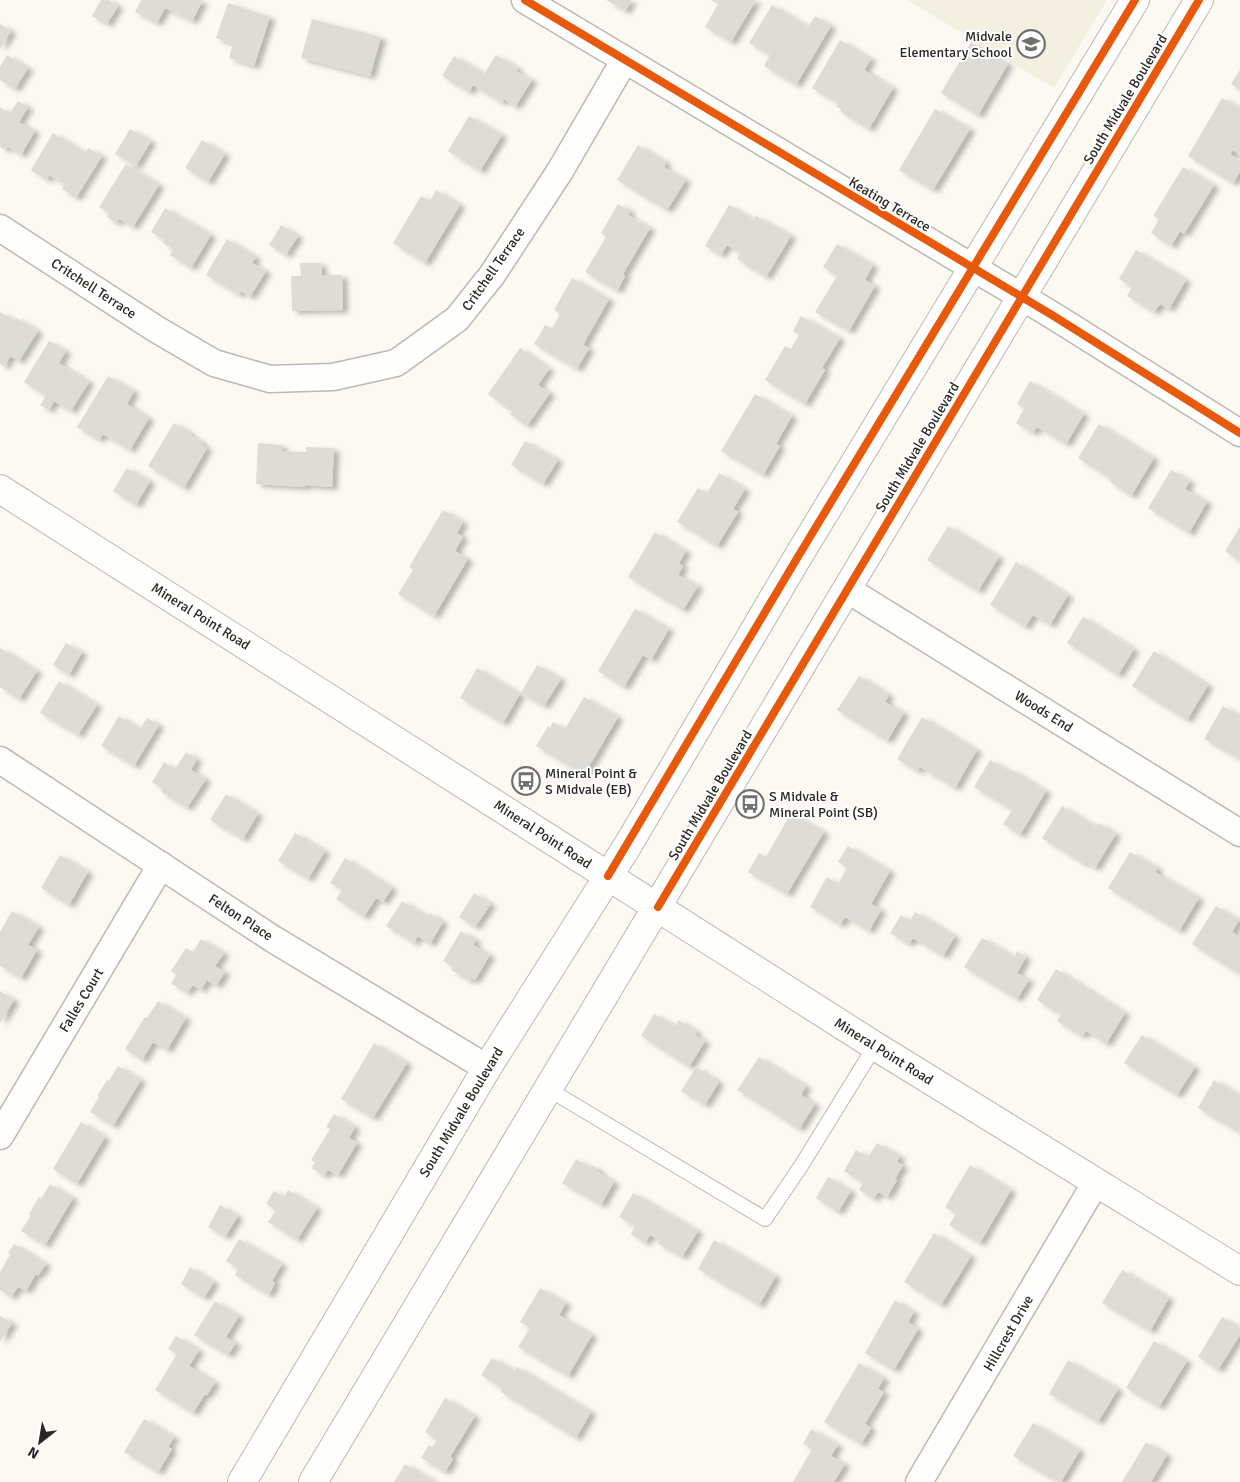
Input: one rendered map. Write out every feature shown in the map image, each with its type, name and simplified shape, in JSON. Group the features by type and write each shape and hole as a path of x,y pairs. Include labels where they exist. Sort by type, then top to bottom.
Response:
{"main road":[{"name":"South Midvale Boulevard","path":"242,1482 487,1068 608,876 972,268 1135,0"},
{"name":"South Midvale Boulevard","path":"313,1482 1199,0"},
{"name":"Mineral Point Road","path":"0,489 875,1046 1240,1271"}],"street":[{"name":"Keating Terrace","path":"525,0 624,61 1052,315 1240,433"},
{"name":"Critchell Terrace","path":"0,228 156,329 214,363 270,378 333,377 396,363 458,319 492,275 560,171 624,61"},
{"name":"Woods End","path":"848,590 1240,833"},
{"name":"Felton Place","path":"0,760 273,939 487,1068"},
{"name":"Falles Court","path":"0,1136 161,865"},
{"name":"Hillcrest Drive","path":"918,1482 1096,1182"}],"lane":[{"path":"548,1089 765,1219 801,1166 875,1046"}],"shaded area":[{"name":"Midvale Elementary School","path":"907,0 1107,0 1054,88"}],"building":[{"path":"101,0 109,0 118,6 107,24 92,16"},
{"path":"141,0 203,0 192,21 165,8 157,23 135,12"},
{"path":"606,0 632,0 625,11"},
{"path":"711,0 756,0 731,42 705,27 718,4"},
{"path":"228,3 270,17 254,66 229,58 233,44 216,38"},
{"path":"772,5 808,27 815,16 831,26 796,85 764,66 770,55 749,43"},
{"path":"312,19 381,37 370,76 301,58"},
{"path":"0,24 11,31 0,49"},
{"path":"840,40 871,59 864,70 893,88 869,129 841,112 842,110 836,106 838,103 812,88"},
{"path":"971,42 1008,64 978,115 941,93"},
{"path":"7,55 28,68 15,89 0,80 0,67"},
{"path":"496,55 518,68 516,71 532,80 515,107 504,99 502,103 473,85 469,92 442,76 454,56 484,74"},
{"path":"1240,70 1240,90 1231,84"},
{"path":"1222,98 1240,108 1240,155 1233,150 1230,154 1240,160 1240,172 1233,183 1188,156"},
{"path":"18,101 28,107 19,122 35,131 21,155 7,146 5,150 0,147 0,107 10,113"},
{"path":"935,109 970,129 933,190 899,170"},
{"path":"469,116 502,135 480,171 448,151"},
{"path":"130,129 151,141 136,166 115,154"},
{"path":"53,133 85,153 88,148 102,156 76,198 62,189 64,184 49,175 47,180 31,170"},
{"path":"202,140 225,154 208,182 185,168"},
{"path":"638,145 666,162 664,167 686,180 667,210 617,180"},
{"path":"126,164 159,185 133,227 119,219 116,223 107,217 109,213 99,207"},
{"path":"1183,167 1214,185 1184,234 1180,231 1171,246 1151,233 1159,219 1153,216"},
{"path":"436,190 460,205 425,263 393,243 421,196 430,201"},
{"path":"618,204 630,211 628,215 650,228 623,274 625,276 617,291 585,272 606,237 601,233"},
{"path":"729,205 754,220 756,216 791,236 766,277 737,259 740,253 727,245 721,255 705,246"},
{"path":"165,208 211,235 191,268 170,255 173,249 163,243 165,240 151,232"},
{"path":"281,225 298,236 286,255 269,245"},
{"path":"227,239 256,257 252,263 266,271 250,297 241,291 239,295 206,275"},
{"path":"837,244 873,265 865,280 875,286 849,331 815,312 837,276 823,267"},
{"path":"1136,250 1186,280 1169,309 1160,304 1154,312 1127,296 1132,287 1119,279"},
{"path":"300,263 321,263 322,275 342,275 343,310 292,311 291,276 301,276"},
{"path":"572,278 609,299 583,345 589,348 577,369 534,344 545,325 552,329 560,314 554,310"},
{"path":"0,312 15,321 17,318 38,331 19,361 10,356 4,367 0,364"},
{"path":"801,316 840,338 822,368 825,370 805,404 765,380 785,346 791,349 799,335 793,331"},
{"path":"49,341 66,351 59,363 89,382 71,411 54,401 49,410 40,405 46,396 24,382"},
{"path":"520,348 549,369 538,385 550,393 527,426 510,414 512,412 488,394"},
{"path":"108,376 134,391 127,404 149,418 130,450 103,434 99,440 77,427"},
{"path":"1030,381 1084,414 1066,444 1037,427 1033,433 1016,423 1024,409 1017,404"},
{"path":"755,394 792,416 776,444 780,446 763,475 721,451"},
{"path":"174,423 190,433 207,448 184,488 148,466"},
{"path":"1099,424 1154,458 1131,496 1110,482 1111,479 1078,458"},
{"path":"525,441 558,460 543,484 511,465"},
{"path":"258,443 282,445 282,451 306,452 306,447 334,448 332,487 256,484"},
{"path":"127,468 150,481 136,505 113,491"},
{"path":"1171,470 1190,481 1185,489 1207,502 1189,533 1148,508"},
{"path":"719,473 745,489 733,509 738,512 717,546 677,522 698,488 707,493"},
{"path":"443,510 463,522 457,533 463,537 455,551 468,559 434,616 398,594 413,570 409,567"},
{"path":"948,526 999,557 978,591 927,560"},
{"path":"1240,527 1240,561 1225,551"},
{"path":"655,532 686,551 679,563 683,566 678,575 698,586 683,610 628,577"},
{"path":"1016,562 1068,595 1050,625 1033,615 1025,627 990,605"},
{"path":"635,609 669,629 651,660 643,655 624,687 598,671"},
{"path":"1083,617 1134,649 1118,675 1067,643"},
{"path":"66,643 82,652 69,675 53,665"},
{"path":"0,648 37,671 19,699 0,687"},
{"path":"1154,651 1208,685 1187,720 1132,686"},
{"path":"537,665 561,679 544,706 521,693"},
{"path":"477,668 520,694 503,723 460,698"},
{"path":"859,676 889,695 885,702 904,713 887,741 837,710"},
{"path":"59,681 97,705 78,735 40,713"},
{"path":"584,697 618,717 584,775 536,746 548,726 550,728 553,722 565,729"},
{"path":"1223,706 1240,716 1240,759 1204,739"},
{"path":"119,716 140,729 147,718 159,725 134,766 101,746"},
{"path":"922,717 977,750 955,788 920,767 917,771 897,759"},
{"path":"186,752 197,759 191,770 206,779 187,808 161,792 163,789 152,782 164,762 175,769"},
{"path":"990,760 1011,772 1012,770 1046,791 1020,835 1003,824 1012,810 974,787"},
{"path":"226,794 258,814 243,839 210,820"},
{"path":"1062,806 1096,827 1098,823 1116,834 1095,868 1085,862 1084,864 1042,838"},
{"path":"791,813 824,832 787,894 748,872 759,853 766,857"},
{"path":"295,833 325,851 308,879 278,861"},
{"path":"848,846 890,871 871,904 881,910 869,931 845,917 840,925 810,907 827,877 838,884 847,868 838,862"},
{"path":"1130,852 1158,868 1155,872 1199,898 1179,931 1108,888"},
{"path":"60,855 88,872 69,905 41,888"},
{"path":"345,858 392,888 383,902 376,898 364,917 336,899 342,890 330,883"},
{"path":"474,893 491,904 475,927 459,917"},
{"path":"402,901 428,917 430,913 443,922 430,944 418,936 414,943 386,926"},
{"path":"1216,906 1239,920 1232,932 1240,937 1240,974 1192,944"},
{"path":"12,911 39,927 28,945 37,950 21,978 0,966 0,932"},
{"path":"915,912 955,936 943,956 913,938 909,944 890,933 901,915 910,921"},
{"path":"461,931 476,940 473,945 490,955 475,980 471,978 470,981 451,970 453,967 443,961"},
{"path":"982,938 1014,957 1017,951 1026,957 1017,973 1029,980 1017,999 964,967"},
{"path":"201,939 224,953 215,966 225,972 216,986 207,980 201,990 193,985 187,993 171,983 176,975 171,971 186,948 193,952"},
{"path":"1056,969 1125,1013 1106,1044 1086,1031 1082,1036 1057,1021 1061,1015 1037,1000"},
{"path":"0,991 14,1000 0,1023"},
{"path":"158,1001 186,1018 167,1050 153,1042 142,1060 125,1049 145,1017 147,1018"},
{"path":"654,1014 675,1026 679,1020 697,1032 695,1035 705,1041 689,1067 641,1036"},
{"path":"1142,1035 1195,1067 1177,1095 1124,1063"},
{"path":"374,1043 407,1063 373,1118 341,1099"},
{"path":"759,1057 806,1086 801,1095 815,1104 799,1129 737,1090"},
{"path":"118,1066 141,1080 113,1126 90,1112 99,1097 97,1096"},
{"path":"696,1067 719,1082 705,1105 681,1091"},
{"path":"1214,1080 1240,1095 1240,1133 1198,1108"},
{"path":"334,1114 355,1127 349,1138 357,1143 338,1175 328,1170 324,1176 312,1168 315,1162 311,1160 330,1129 326,1127"},
{"path":"81,1122 105,1137 77,1184 53,1169"},
{"path":"877,1143 900,1156 897,1162 903,1165 887,1197 878,1192 874,1199 859,1190 863,1183 844,1171 856,1150 868,1157"},
{"path":"576,1159 590,1168 592,1165 599,1170 598,1172 614,1182 601,1205 562,1183"},
{"path":"970,1165 1011,1190 980,1243 949,1225 956,1214 945,1207"},
{"path":"828,1177 851,1191 838,1212 816,1198"},
{"path":"50,1184 73,1198 45,1245 21,1231 39,1197 41,1199"},
{"path":"288,1190 317,1208 297,1240 268,1222 276,1210 266,1204 274,1191 284,1197"},
{"path":"633,1193 698,1231 682,1257 657,1243 659,1240 650,1235 645,1243 631,1234 635,1226 619,1217"},
{"path":"220,1205 238,1216 225,1237 208,1227"},
{"path":"934,1233 971,1256 941,1305 904,1282"},
{"path":"239,1239 282,1264 272,1281 275,1283 269,1295 235,1275 239,1269 226,1261"},
{"path":"714,1240 776,1276 759,1305 698,1269"},
{"path":"14,1244 46,1264 38,1276 36,1274 26,1291 18,1287 11,1297 0,1290 0,1272"},
{"path":"190,1267 214,1282 204,1298 181,1284"},
{"path":"1122,1270 1169,1298 1150,1331 1102,1303"},
{"path":"540,1288 566,1303 559,1315 592,1335 568,1376 518,1347 530,1328 520,1322"},
{"path":"895,1300 914,1312 908,1322 918,1329 894,1370 865,1353"},
{"path":"215,1301 239,1316 226,1337 236,1343 228,1355 194,1335"},
{"path":"0,1316 12,1323 0,1342"},
{"path":"1222,1317 1240,1328 1240,1335 1218,1370 1198,1357"},
{"path":"176,1336 199,1350 189,1366 215,1382 193,1413 155,1390 177,1354 168,1349"},
{"path":"1154,1341 1187,1361 1159,1407 1126,1388"},
{"path":"492,1358 514,1371 517,1367 591,1412 576,1438 501,1392 503,1389 481,1375"},
{"path":"1068,1360 1118,1389 1098,1422 1049,1394"},
{"path":"859,1363 884,1378 878,1389 884,1392 865,1424 871,1428 861,1444 824,1422"},
{"path":"445,1398 475,1416 450,1457 453,1459 445,1472 421,1458 429,1445 432,1447 437,1440 425,1432"},
{"path":"144,1419 174,1437 168,1447 172,1449 158,1472 124,1452"},
{"path":"1033,1423 1080,1450 1061,1482 1013,1456"},
{"path":"811,1429 838,1445 831,1456 845,1464 834,1482 793,1482 812,1449 803,1444"},
{"path":"1146,1442 1167,1455 1151,1482 1122,1482"},
{"path":"405,1464 436,1482 394,1482"}],"cycle path":[{"path":"525,0 1052,315 1240,433"},
{"path":"608,876 796,560 1135,0"},
{"path":"658,907 1199,0"}],"place":[{"name":"Midvale Elementary School","path":"1031,44"},
{"name":"Mineral Point & S Midvale (EB)","path":"526,781"},
{"name":"S Midvale & Mineral Point (SB)","path":"750,804"}]}
